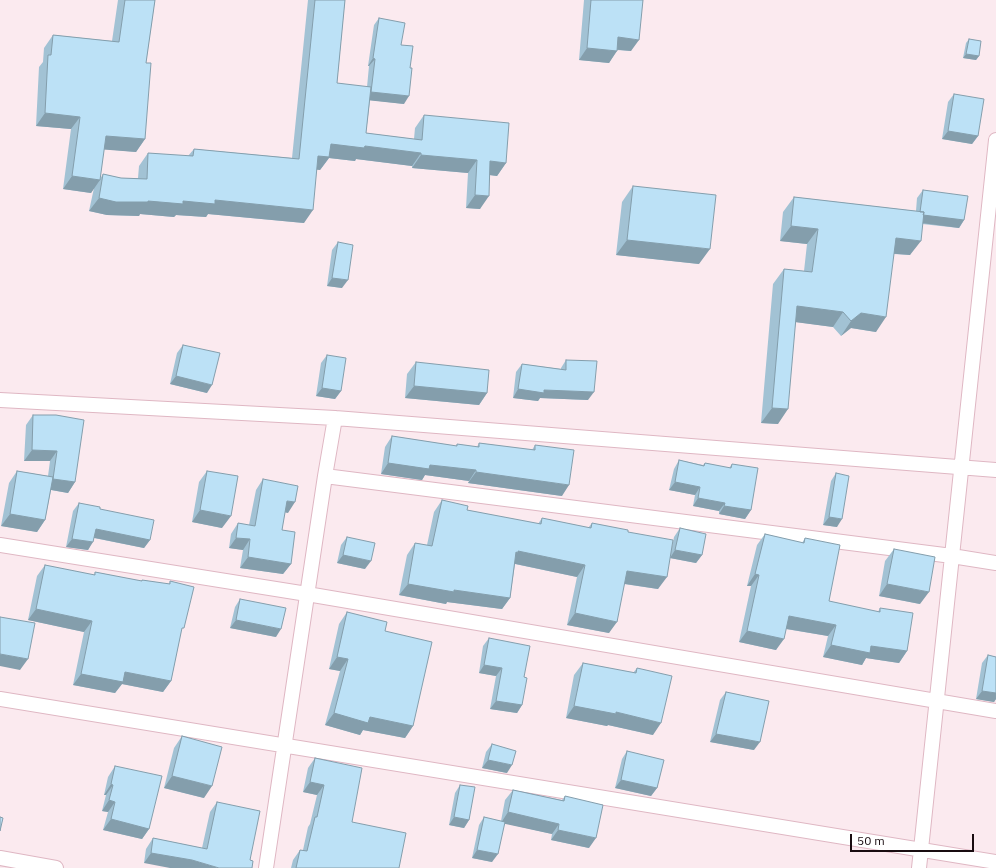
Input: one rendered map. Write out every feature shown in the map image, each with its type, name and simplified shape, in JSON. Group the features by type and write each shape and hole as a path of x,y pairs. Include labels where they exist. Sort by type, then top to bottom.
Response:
{"street":[{"path":"920,868 996,140"},
{"path":"0,400 334,418 996,470"},
{"path":"266,868 334,418"},
{"path":"325,476 952,556 996,563"},
{"path":"0,545 307,594 996,711"},
{"path":"0,699 996,862"},
{"path":"0,858 56,868"}],"building":[{"path":"125,0 155,0 146,63 151,63 145,139 106,136 100,180 72,176 80,117 45,113 48,55 51,55 53,35 119,42"},
{"path":"315,0 345,0 337,83 371,87 366,133 422,140 424,115 509,123 506,163 490,161 489,196 475,195 477,160 421,155 421,153 365,146 364,148 331,144 329,157 318,156 313,210 215,200 215,204 183,201 183,204 148,201 116,202 99,198 103,174 121,178 147,179 148,153 193,156 194,149 299,159"},
{"path":"591,0 643,0 639,40 618,37 617,51 587,48"},
{"path":"379,18 405,23 401,45 413,46 410,68 412,68 409,96 371,92 375,59 373,58"},
{"path":"969,39 981,41 979,56 966,54"},
{"path":"954,94 984,99 978,136 948,131"},
{"path":"633,186 716,195 710,249 627,240"},
{"path":"923,190 968,196 964,220 923,215 924,212 920,212"},
{"path":"794,197 924,212 921,241 896,238 886,317 861,313 851,321 843,312 797,306 788,409 772,408 784,269 812,272 818,229 791,226"},
{"path":"338,242 353,245 348,280 332,278"},
{"path":"183,345 220,353 212,385 176,376"},
{"path":"327,355 346,358 341,391 322,388"},
{"path":"566,360 597,361 594,392 544,390 544,393 518,389 522,364 566,370"},
{"path":"416,362 489,370 487,393 414,386"},
{"path":"33,415 56,415 84,420 75,482 53,479 57,451 32,450"},
{"path":"392,436 457,446 457,444 479,447 479,443 535,450 535,445 574,450 569,485 476,472 476,470 430,465 429,469 388,463"},
{"path":"679,460 704,466 705,463 731,468 732,464 758,468 751,510 724,506 725,503 698,498 700,487 675,482"},
{"path":"17,471 53,477 45,520 10,514"},
{"path":"207,471 238,476 231,516 200,510"},
{"path":"836,473 849,476 842,519 829,517"},
{"path":"263,479 298,486 295,502 287,501 282,530 295,532 291,564 248,557 250,539 236,538 238,523 255,526"},
{"path":"442,500 468,506 467,510 541,524 542,518 591,528 592,523 628,530 628,532 673,540 667,577 627,571 617,622 575,613 585,565 518,551 518,553 516,552 510,598 454,590 454,592 408,584 415,543 432,546"},
{"path":"79,503 100,507 100,509 154,520 150,540 96,529 93,542 72,539"},
{"path":"680,528 706,534 702,555 675,550"},
{"path":"765,534 804,543 805,538 840,545 829,601 880,612 880,608 913,613 907,651 871,646 870,653 831,645 836,625 789,616 784,639 747,631 759,575 755,574"},
{"path":"347,537 375,543 371,561 343,555"},
{"path":"894,549 935,557 929,592 887,584"},
{"path":"45,565 95,575 95,572 142,581 170,584 170,581 194,587 184,628 182,628 171,681 125,672 123,682 81,674 92,621 36,609"},
{"path":"240,599 286,608 281,629 236,620"},
{"path":"347,612 387,622 385,631 432,642 413,726 370,717 368,723 334,713 348,659 337,657"},
{"path":"0,617 35,623 28,659 0,654"},
{"path":"489,638 530,646 524,677 527,678 522,705 496,701 502,668 484,665"},
{"path":"988,655 996,657 996,693 982,691"},
{"path":"583,663 636,673 637,668 672,676 661,723 616,712 616,714 574,706"},
{"path":"726,692 769,701 760,742 716,734"},
{"path":"182,736 222,747 212,786 172,776"},
{"path":"492,744 516,751 512,765 488,760"},
{"path":"627,751 664,760 657,788 621,780"},
{"path":"315,758 362,768 352,822 406,833 399,868 296,868 300,850 307,851 315,817 317,817 324,785 310,782"},
{"path":"115,766 162,776 149,829 111,819 115,802 109,800 113,785 111,784"},
{"path":"460,785 475,787 469,820 454,817"},
{"path":"513,790 564,801 565,796 603,805 596,838 558,830 559,824 508,812"},
{"path":"217,802 260,811 250,860 253,861 252,868 219,868 192,860 151,853 153,838 207,849"},
{"path":"0,817 3,818 0,831"},
{"path":"484,817 505,822 498,854 477,850"}]}
